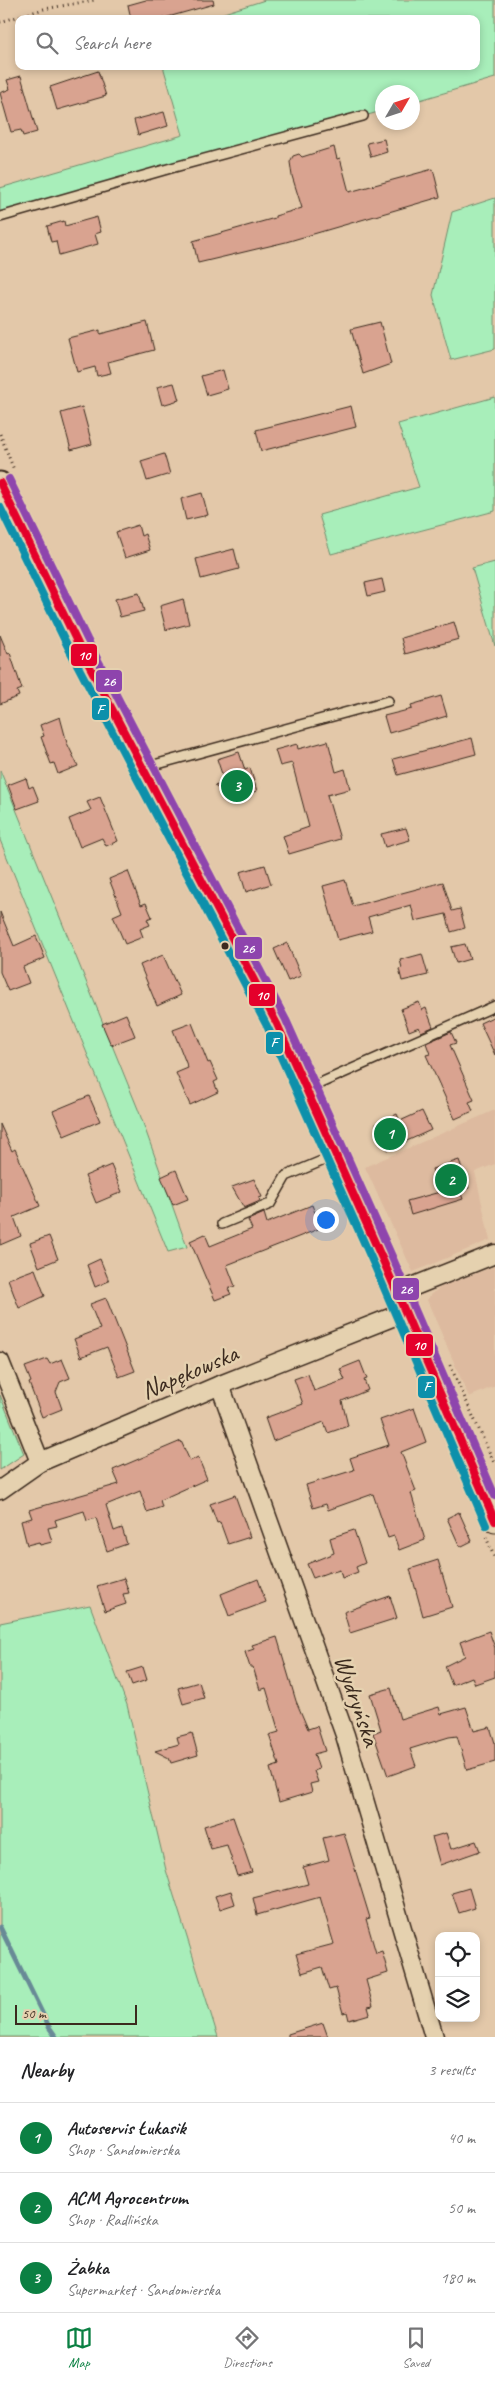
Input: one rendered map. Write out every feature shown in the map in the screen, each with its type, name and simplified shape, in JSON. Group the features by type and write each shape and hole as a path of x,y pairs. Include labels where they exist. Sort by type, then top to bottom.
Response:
{"street":[{"path":"0,483 35,559 277,1024 401,1302 495,1522"},
{"name":"Napękowska","path":"0,1490 40,1462 220,1385 401,1302 495,1254"},
{"path":"0,1362 40,1462"},
{"name":"Wydryńska","path":"220,1385 345,1735 434,2037"}],"lane":[{"path":"0,217 363,116"},
{"path":"143,768 388,700"},
{"path":"307,1090 495,1006"},
{"path":"222,1224 270,1204 286,1176 336,1155"}],"path":[{"path":"26,15 95,0"},
{"path":"0,22 15,18"}],"shaded area":[{"path":"495,1110 495,1164 475,1172 490,1240 413,1272 365,1167"},
{"path":"495,1266 495,1386 469,1397 427,1300 431,1294 443,1286"}],"green space":[{"path":"265,0 495,0 495,78 420,100 420,85 375,85 375,113 0,217 0,188 183,135 164,70 480,70 480,15 218,15"},
{"path":"495,198 495,349 451,360 433,295 452,212"},
{"path":"495,397 495,511 331,554 319,515 419,487 398,424"},
{"path":"495,562 495,646 472,568"},
{"path":"0,770 138,1109 187,1247 168,1252 0,840"},
{"path":"0,1395 24,1454 0,1470"},
{"path":"90,1605 127,1705 166,1870 218,2037 0,2037 0,1623"}],"building":[{"path":"146,0 213,0 214,4 175,15 130,15 128,5"},
{"path":"98,71 106,96 57,110 50,87"},
{"path":"21,76 37,132 23,136 21,130 11,132 0,93 10,89 7,80"},
{"path":"164,112 168,126 138,135 134,120"},
{"path":"384,139 387,152 371,157 367,143"},
{"path":"334,147 337,159 340,158 349,192 433,169 440,197 286,242 198,263 193,241 275,218 275,216 302,208 292,176 290,162 293,156 299,154 302,157"},
{"path":"97,217 101,232 95,234 98,244 59,255 56,241 51,242 47,226 64,221 65,226"},
{"path":"147,322 154,350 108,362 111,373 97,376 95,367 77,372 68,338 100,330 100,334"},
{"path":"380,322 391,364 363,374 351,329"},
{"path":"223,370 228,389 207,395 201,376"},
{"path":"174,383 179,400 162,405 157,387"},
{"path":"351,406 356,427 261,451 256,430"},
{"path":"82,407 92,444 71,450 61,413"},
{"path":"164,454 170,474 147,481 141,461"},
{"path":"202,493 208,515 186,520 181,499"},
{"path":"138,525 141,536 145,534 150,550 125,558 116,532"},
{"path":"234,549 239,569 201,579 196,559"},
{"path":"382,579 385,592 368,596 365,583"},
{"path":"139,593 144,611 120,617 115,599"},
{"path":"183,599 189,624 166,630 160,606"},
{"path":"454,622 459,639 405,654 401,638"},
{"path":"0,635 8,654 10,653 22,689 17,691 19,696 0,704"},
{"path":"441,696 447,716 389,733 384,716 412,709 411,705"},
{"path":"60,717 67,743 78,766 58,774 54,763 51,764 41,737 44,736 40,725"},
{"path":"472,738 476,754 398,775 393,759"},
{"path":"328,741 336,772 345,769 350,789 327,795 340,839 289,854 283,836 309,827 292,763 280,766 275,750 297,744 298,749"},
{"path":"239,752 245,770 250,768 257,791 236,797 214,786 225,783 217,759"},
{"path":"26,778 29,788 33,786 39,801 17,809 8,785"},
{"path":"100,797 118,841 106,846 102,838 80,847 69,819 91,810 87,802"},
{"path":"406,828 410,840 385,847 381,834"},
{"path":"265,865 271,884 246,892 240,872"},
{"path":"128,871 141,905 146,903 152,917 147,919 150,925 140,929 143,937 125,944 113,916 122,912 109,879"},
{"path":"345,880 353,906 443,882 452,911 460,909 465,928 451,932 446,914 415,921 411,905 368,917 372,931 338,940 323,886"},
{"path":"0,912 14,946 36,936 45,958 23,967 29,983 8,991 0,972"},
{"path":"287,943 301,976 288,981 274,949"},
{"path":"465,944 470,959 456,963 451,947"},
{"path":"422,954 428,975 402,981 399,969 402,968 400,960"},
{"path":"163,955 181,995 157,1006 140,965"},
{"path":"419,1002 422,1010 426,1008 433,1027 421,1032 419,1027 409,1031 401,1009"},
{"path":"126,1014 135,1036 111,1045 102,1024"},
{"path":"495,1016 495,1055 480,1023"},
{"path":"192,1023 208,1063 210,1062 218,1080 214,1082 218,1092 190,1105 176,1073 188,1068 173,1030"},
{"path":"451,1032 456,1043 450,1045 474,1100 469,1102 473,1111 455,1119 426,1055 430,1054 426,1043"},
{"path":"89,1096 100,1121 64,1136 53,1111"},
{"path":"422,1111 431,1130 387,1150 376,1124 397,1114 400,1121"},
{"path":"0,1124 12,1151 15,1149 40,1206 14,1217 21,1236 0,1245"},
{"path":"459,1160 469,1188 460,1191 463,1199 411,1215 407,1201 440,1192 432,1169"},
{"path":"111,1165 122,1192 96,1203 85,1176"},
{"path":"176,1170 188,1199 173,1205 161,1177"},
{"path":"254,1179 262,1197 259,1198 260,1201 244,1208 232,1187"},
{"path":"312,1205 321,1228 227,1265 235,1286 228,1289 231,1294 215,1300 190,1241 205,1234 210,1246 252,1229 248,1220 264,1213 267,1223"},
{"path":"49,1236 58,1259 39,1267 30,1243"},
{"path":"100,1259 109,1281 95,1287 87,1265"},
{"path":"35,1269 45,1296 19,1308 8,1279"},
{"path":"106,1298 135,1371 119,1377 107,1347 81,1357 74,1339 100,1329 90,1304"},
{"path":"47,1359 50,1364 62,1359 70,1378 60,1382 56,1392 62,1409 42,1417 25,1367"},
{"path":"360,1361 367,1379 364,1380 368,1390 342,1401 348,1426 328,1433 324,1422 273,1441 265,1418 303,1404 294,1379 308,1374 314,1391 345,1380 340,1369"},
{"path":"414,1408 426,1442 401,1452 416,1491 411,1493 425,1540 399,1550 394,1536 388,1538 373,1494 328,1510 326,1504 313,1508 306,1485 354,1470 350,1458 389,1445 380,1420"},
{"path":"181,1441 190,1461 198,1457 207,1479 160,1500 162,1507 147,1512 140,1491 106,1505 114,1531 122,1528 127,1544 107,1551 96,1518 87,1521 84,1511 55,1520 57,1526 48,1528 52,1542 40,1545 39,1542 27,1545 21,1521 32,1518 29,1510 119,1484 113,1470"},
{"path":"235,1495 250,1537 228,1544 220,1522 217,1523 210,1504"},
{"path":"459,1512 472,1541 460,1547 447,1518"},
{"path":"354,1530 365,1563 356,1567 358,1572 342,1578 340,1570 332,1571 313,1578 307,1564 334,1553 330,1538"},
{"path":"438,1560 452,1607 423,1616 410,1569"},
{"path":"124,1578 129,1593 123,1594 126,1604 105,1611 97,1586"},
{"path":"258,1579 266,1602 229,1616 221,1594"},
{"path":"390,1596 397,1618 350,1633 344,1612"},
{"path":"489,1631 495,1648 495,1677 475,1684 472,1677 452,1685 445,1666 465,1656 460,1642"},
{"path":"277,1637 296,1701 308,1729 317,1726 325,1751 314,1754 319,1769 314,1771 318,1782 310,1784 312,1792 279,1802 270,1768 279,1765 269,1735 279,1732 266,1688 260,1690 253,1667 250,1667 245,1652 254,1649 252,1645"},
{"path":"143,1667 147,1680 132,1685 127,1672"},
{"path":"199,1682 204,1698 183,1704 178,1688"},
{"path":"391,1688 400,1719 439,1707 441,1714 466,1707 474,1731 490,1727 495,1743 495,1762 467,1770 457,1736 449,1737 410,1749 416,1766 388,1776 373,1733 381,1730 370,1694"},
{"path":"192,1733 198,1755 171,1763 169,1758 155,1751 179,1744 177,1737"},
{"path":"233,1817 252,1872 237,1876 227,1845 211,1849 204,1826"},
{"path":"344,1833 370,1918 366,1919 376,1953 382,1951 388,1973 366,1980 373,2006 368,2007 370,2014 349,2020 347,2012 343,2013 336,1988 329,1990 322,1967 302,1973 296,1954 334,1944 320,1897 257,1915 253,1898 308,1884 303,1867 329,1860 323,1838"},
{"path":"446,1833 451,1849 476,1841 480,1851 440,1865 432,1837"},
{"path":"469,1888 475,1908 459,1913 452,1893"},
{"path":"231,1891 235,1904 220,1909 215,1896"},
{"path":"323,2023 328,2037 288,2037 288,2034"}],"waterway":[{"path":"0,1927 49,2027 56,2037"}],"transit line":[{"name":"26","path":"9,479 87,639 286,1020 394,1261 495,1496"},
{"name":"10","path":"0,483 78,644 277,1024 385,1265 495,1521"},
{"name":"F","path":"0,507 69,649 268,1028 376,1269 486,1525"}],"place":[{"name":"Żabka","path":"237,786"},
{"name":"Autoservis Łukasik","path":"390,1134"},
{"name":"ACM Agrocentrum","path":"451,1180"}]}
